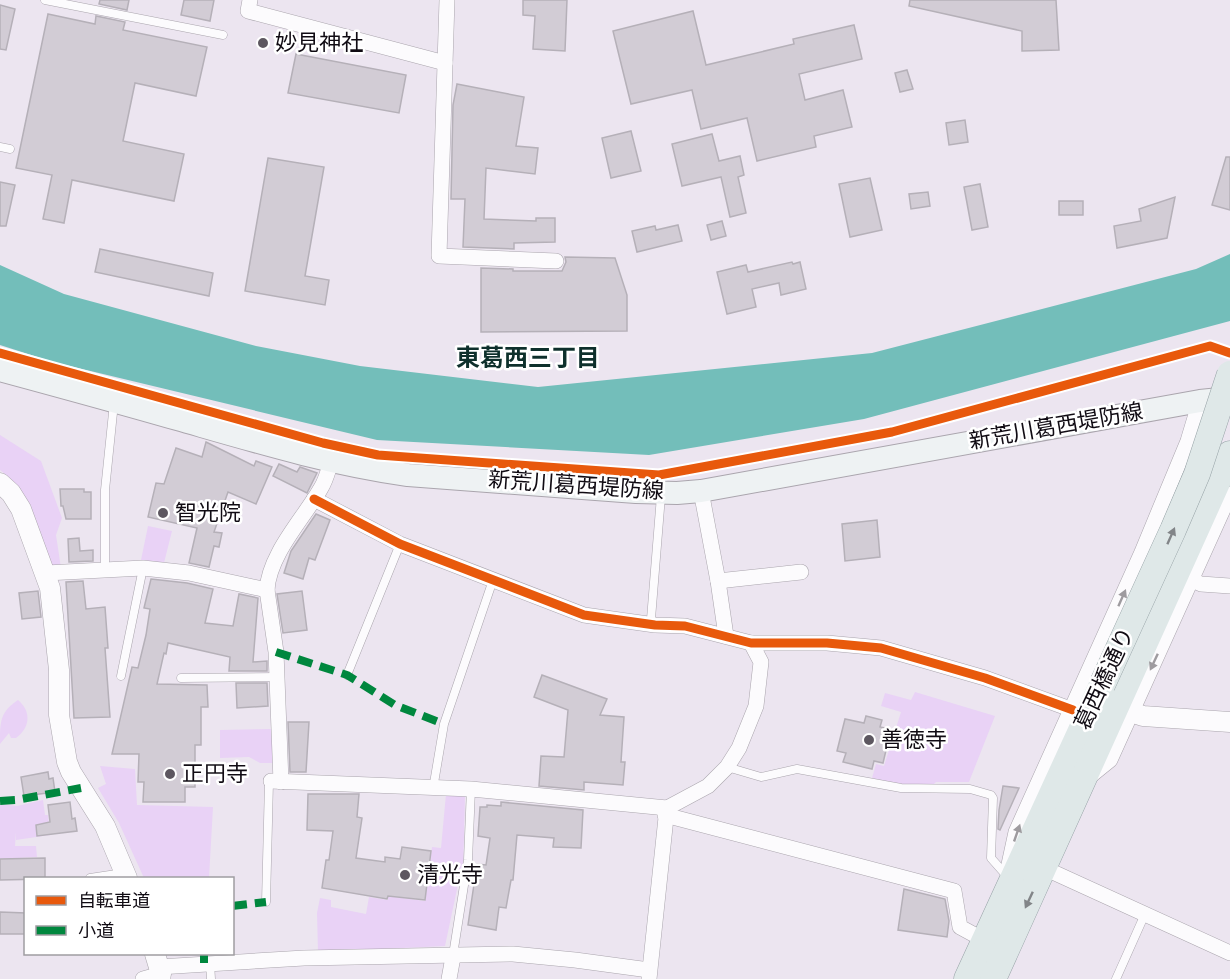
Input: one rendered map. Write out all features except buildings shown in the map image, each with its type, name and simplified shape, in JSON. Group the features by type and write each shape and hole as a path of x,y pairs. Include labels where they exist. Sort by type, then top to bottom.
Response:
{"main road":[{"name":"新荒川葛西堤防線","path":"0,370 331,462 408,475 662,492 701,491 1200,401 1230,398"},
{"name":"葛西橋通り","path":"967,979 998,910 1118,696 1230,374"},
{"name":"葛西橋通り","path":"993,979 1044,868 1118,696 1230,454"}],"street":[{"path":"250,0 248,11 445,63"},
{"path":"447,0 439,256 556,261"},
{"path":"998,910 1016,832 1073,710 1180,461 1200,401"},
{"path":"331,462 323,486 279,554 267,579 277,677 276,781 471,789 666,812 954,891 960,927 984,940"},
{"path":"0,483 11,493 21,509 50,588 64,753 72,772 105,826 126,876"},
{"path":"701,491 726,636"},
{"path":"1230,494 1192,580 1118,696 1143,716 1230,722"},
{"path":"314,500 400,544 584,615 655,625 685,626 751,643 827,643 881,648 985,678 1073,710"},
{"path":"46,573 143,567 189,573 267,590"},
{"path":"718,581 801,572"},
{"path":"1192,580 1201,584 1230,586"},
{"path":"666,812 708,786 728,767 739,748 756,706 761,662 751,643"},
{"path":"156,970 210,963 304,958 453,957 513,954 575,960 649,975 666,812"},
{"path":"1044,868 1230,953"},
{"path":"449,979 453,957"}],"lane":[{"path":"45,0 223,35"},
{"path":"0,147 10,149"},
{"path":"105,569 105,490 114,402"},
{"path":"655,625 651,619 662,492"},
{"path":"347,675 400,544"},
{"path":"121,676 143,567"},
{"path":"433,789 444,724 493,580"},
{"path":"181,678 277,677"},
{"path":"728,767 761,777 797,769 901,788 970,789 991,795 993,798 991,858 1006,875"},
{"path":"266,902 269,782 276,781"},
{"path":"453,957 468,860 471,789"},
{"path":"1116,979 1145,914"},
{"path":"210,963 211,979"}],"shaded area":[{"path":"1230,254 1230,321 864,419 649,455 377,440 53,362 0,345 0,265 64,294 256,346 360,366 538,387 872,353 1196,269"},
{"path":"0,435 41,461 62,518 56,535 61,568 50,568 28,502 0,470"},
{"path":"148,526 172,531 164,563 141,560"},
{"path":"915,692 995,716 969,782 936,782 905,787 872,778 876,764 884,766 901,712 881,706 885,693 911,700"},
{"path":"18,700 26,710 28,720 24,730 16,738 11,738 9,733 0,744 0,729 4,713"},
{"path":"272,729 273,763 260,763 249,757 220,758 220,730"},
{"path":"100,766 135,769 137,805 213,807 209,877 144,877 119,823 98,788 106,784"},
{"path":"446,794 465,795 463,874 460,875 445,946 318,952 317,913 320,898 331,900 331,907 366,914 369,897 388,900 388,896 425,901 432,847 441,848"},
{"path":"43,800 45,815 48,815 50,835 16,840 16,832 15,846 36,846 37,857 0,859 0,804 17,806"}],"marked path":[{"path":"276,652 347,675 395,705 444,724"},
{"path":"0,801 81,788"},
{"path":"234,906 266,902"},
{"path":"204,955 204,963"}],"cycle path":[{"path":"0,353 323,443 378,455 659,475 892,432 1210,346 1230,353"},
{"path":"314,499 400,544 584,615 655,625 685,626 751,643 827,643 881,648 985,678 1073,710"}],"place":[{"name":"妙見神社","path":"263,43"},
{"name":"智光院","path":"163,513"},
{"name":"善徳寺","path":"869,740"},
{"name":"正円寺","path":"170,774"},
{"name":"清光寺","path":"405,875"}],"district":[{"name":"東葛西三丁目","path":"528,358"}]}
